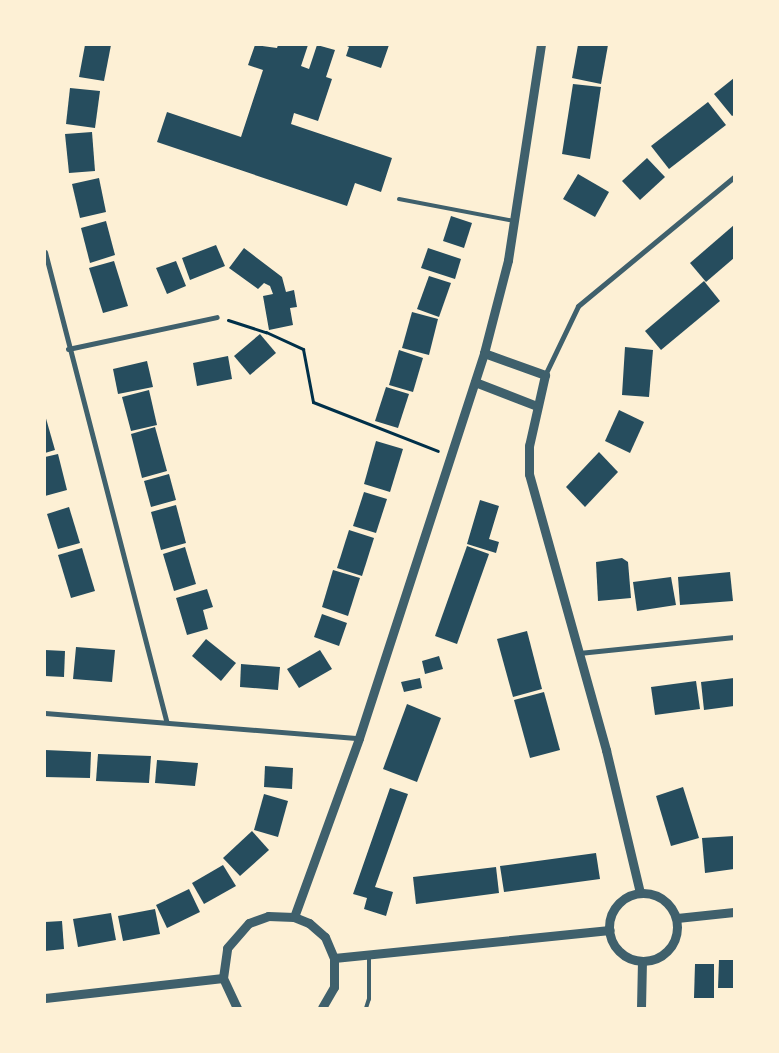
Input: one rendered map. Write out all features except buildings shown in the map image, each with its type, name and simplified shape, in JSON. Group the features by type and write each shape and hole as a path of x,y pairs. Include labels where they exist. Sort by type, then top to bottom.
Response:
{"street":[{"path":"294,917 358,738 484,353 508,260 541,45"},
{"path":"640,892 606,750 529,474 529,446 545,376 578,306 734,178"},
{"path":"45,252 68,349 166,720"},
{"path":"68,349 217,317"},
{"path":"484,353 545,376"},
{"path":"475,382 537,406"},
{"path":"579,654 734,637"},
{"path":"45,713 166,720 358,738"},
{"path":"640,892 650,893 667,902 677,918 675,939 670,948 662,955 642,961 632,959 616,948 610,930 614,909 621,901 640,892"},
{"path":"677,918 734,912"},
{"path":"236,1008 223,978 227,948 250,923 268,916 294,917 309,923 325,937 334,958 334,986 322,1008"},
{"path":"334,958 610,930"},
{"path":"641,1008 642,961"},
{"path":"45,998 223,978"}],"lane":[{"path":"399,199 514,221"},
{"path":"366,1008 369,999 369,955"}],"path":[{"path":"217,317 266,332 303,349 313,402 425,447 452,454"}]}
